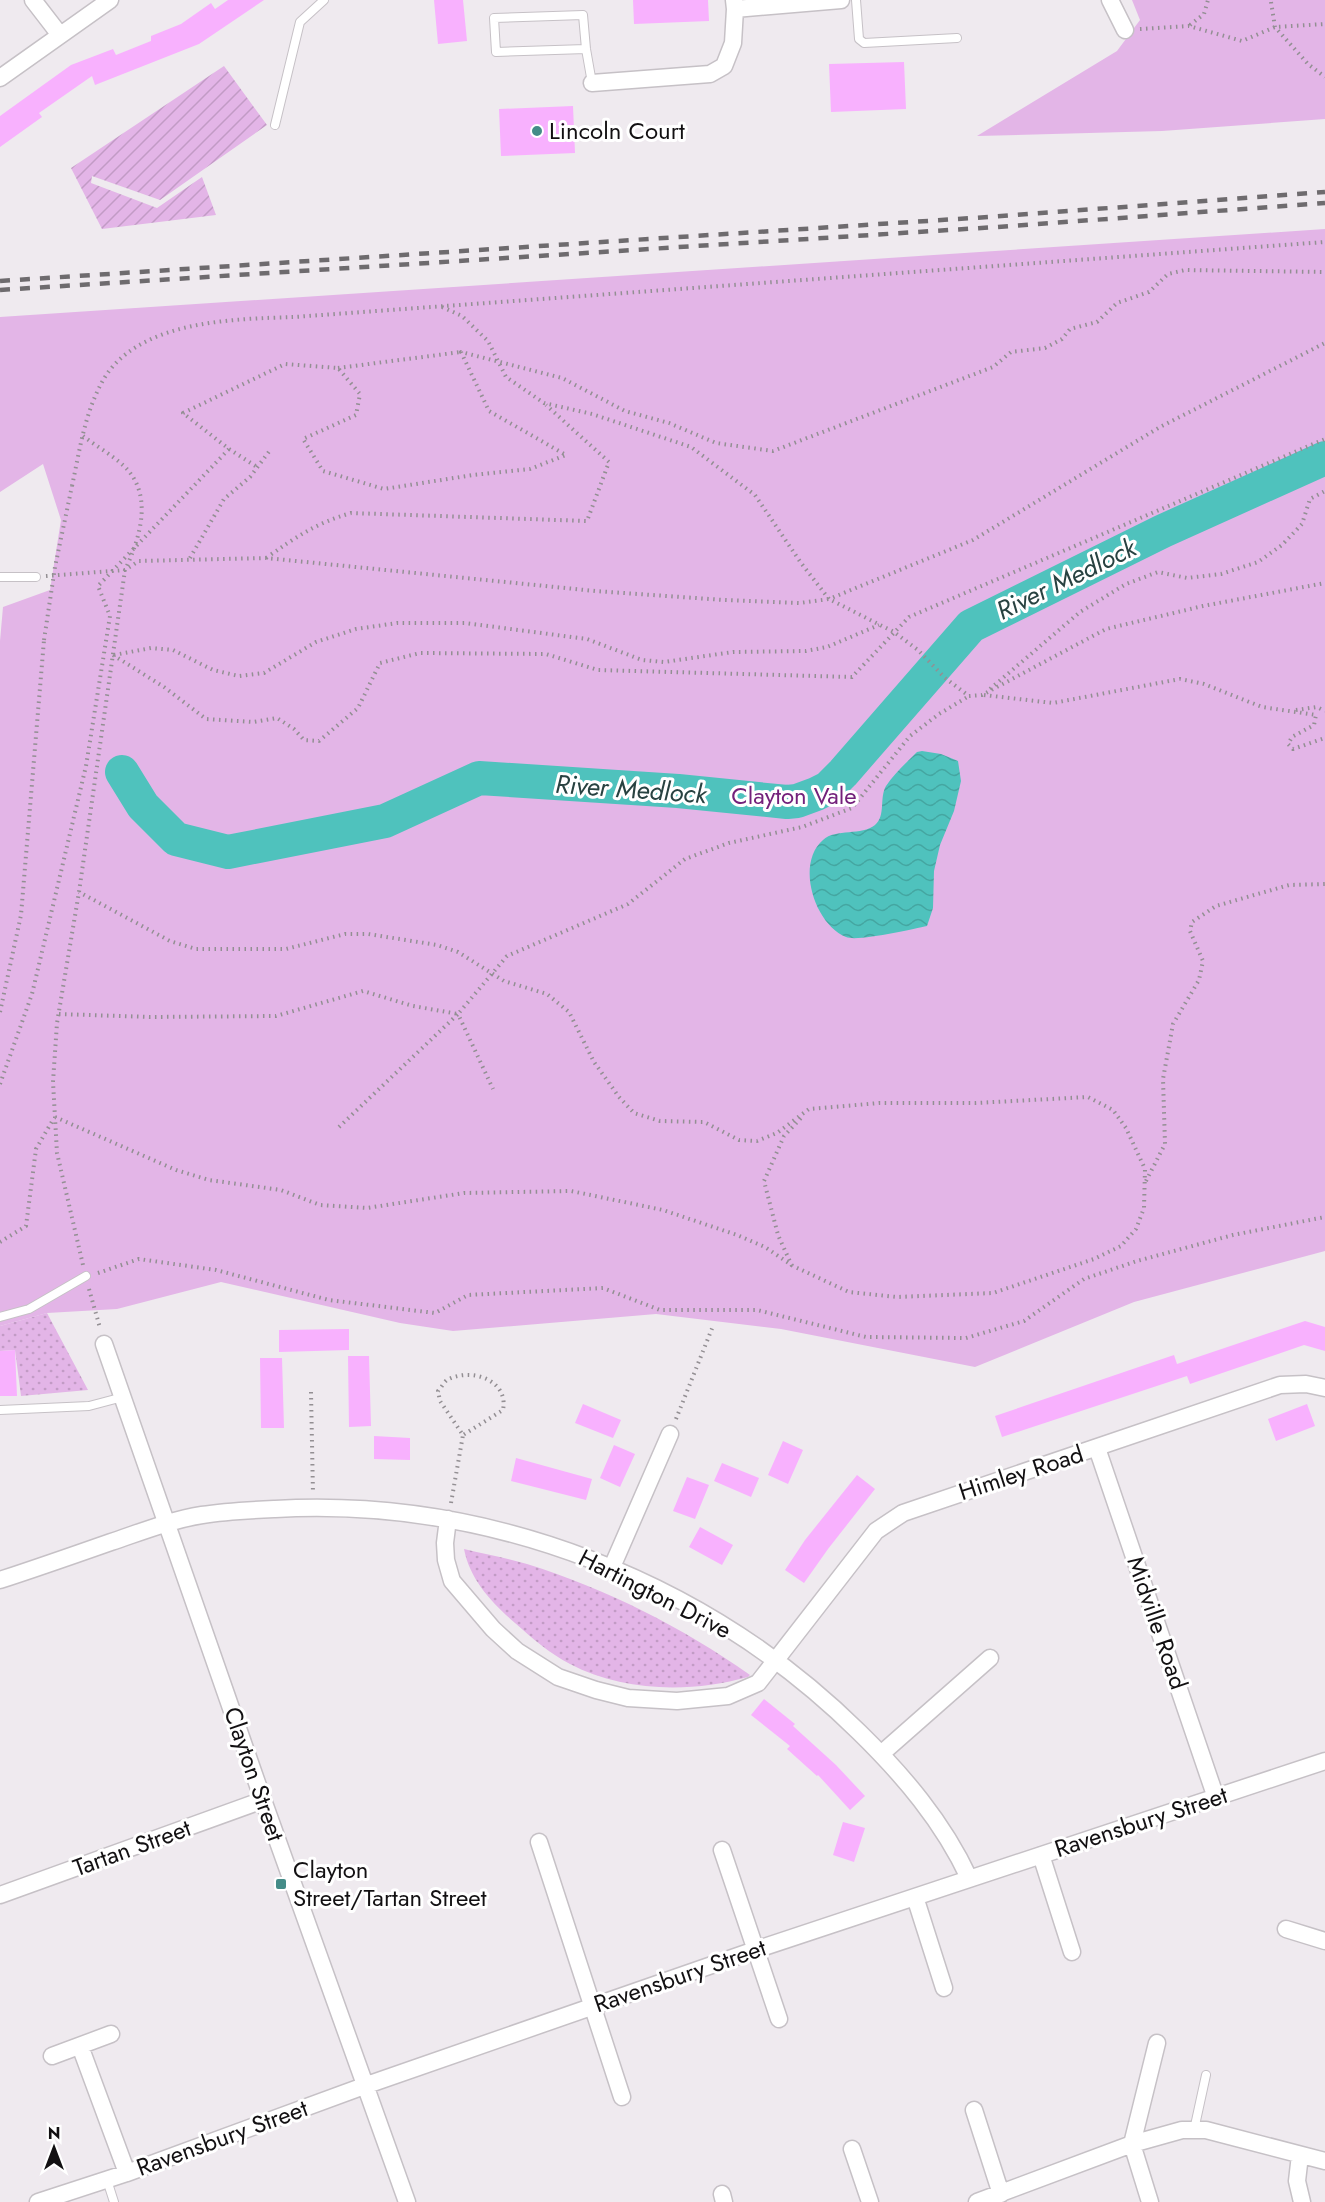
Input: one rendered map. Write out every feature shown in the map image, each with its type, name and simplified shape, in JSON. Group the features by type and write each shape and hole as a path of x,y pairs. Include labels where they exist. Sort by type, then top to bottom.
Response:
{"street":[{"path":"33,0 60,35"},
{"path":"0,78 110,0"},
{"path":"592,83 710,74 724,66 733,43 734,5 841,0"},
{"path":"1110,0 1125,30"},
{"name":"Clayton Street","path":"104,1344 263,1800 407,2202"},
{"name":"Himley Road","path":"448,1519 445,1543 446,1560 452,1581 493,1629 518,1651 558,1677 596,1690 628,1698 703,1700 728,1696 758,1683 876,1531 903,1513 1280,1385 1306,1384 1325,1388"},
{"path":"612,1567 670,1434"},
{"name":"Midville Road","path":"1097,1448 1216,1798"},
{"name":"Hartington Drive","path":"0,1580 166,1523 202,1515 238,1511 314,1507 383,1510 448,1519 514,1533 612,1567 699,1611 777,1660 825,1699 881,1754 944,1830 969,1878"},
{"path":"881,1754 990,1658"},
{"name":"Ravensbury Street","path":"48,2200 364,2086 755,1950 1325,1761"},
{"name":"Tartan Street","path":"0,1895 263,1800"},
{"path":"539,1842 622,2097"},
{"path":"722,1850 779,2019"},
{"path":"1041,1855 1072,1952"},
{"path":"915,1897 944,1989"},
{"path":"1286,1929 1325,1941"},
{"path":"52,2056 111,2034"},
{"path":"1150,2202 1132,2144 1157,2043"},
{"path":"80,2046 128,2173"},
{"path":"974,2110 1001,2194"},
{"path":"977,2202 1132,2144 1182,2130 1206,2130 1325,2161"},
{"path":"852,2149 870,2202"},
{"path":"1300,2156 1297,2181 1302,2202"}],"lane":[{"path":"276,124 300,22 324,0"},
{"path":"856,0 859,39 864,43 957,38"},
{"path":"586,49 496,52 494,18 583,15 592,83"},
{"path":"0,577 36,577"},
{"path":"0,1317 29,1309 86,1276"},
{"path":"0,1410 89,1406 123,1397"},
{"path":"1194,2130 1206,2075"},
{"path":"106,2180 114,2202"}],"path":[{"path":"1189,26 1204,14 1208,0"},
{"path":"1271,2 1275,27 1308,64 1325,77"},
{"path":"1125,30 1189,26 1242,41 1275,27 1325,24"},
{"path":"0,1012 21,915 44,640 72,486 93,401 106,376 118,362 138,347 170,332 229,320 1325,242"},
{"path":"257,467 229,449 183,413 285,364 338,368 461,352 562,378 625,411 669,423 716,443 772,451 993,367 1011,352 1045,348 1062,339 1070,329 1097,322 1116,303 1149,291 1168,274 1185,270 1325,272"},
{"path":"266,558 309,528 351,513 587,521 609,462 544,403 506,376 488,341 462,316 440,306"},
{"path":"36,577 125,570 139,561 266,558 596,591 800,603 829,599 973,540 1160,428 1325,343"},
{"path":"338,368 360,394 356,414 303,439 323,471 384,489 530,469 566,455 489,411 461,352"},
{"path":"544,403 592,414 691,447 755,495 829,599 894,632 924,656 945,678 969,696"},
{"path":"83,436 124,467 136,482 142,501 142,517 137,544 125,570 79,892 59,1014 53,1082 57,1153 104,1344"},
{"path":"113,655 164,687 206,719 253,722 277,718 294,729 304,741 319,741 358,708 380,663 420,653 546,654 598,670 852,677 909,617 1325,439"},
{"path":"0,1084 32,994 86,766 110,616 98,586 229,449"},
{"path":"190,559 224,499 250,477 271,449"},
{"path":"982,695 1080,612 1126,584 1158,572 1187,578 1221,574 1258,562 1282,545 1302,524 1310,499 1325,490"},
{"path":"982,695 1106,629 1203,606 1325,583"},
{"path":"113,655 151,648 173,650 213,670 239,676 264,673 316,642 356,629 398,623 454,623 587,639 642,660 664,662 733,652 806,651 827,647 880,624"},
{"path":"339,1127 458,1014 507,956 628,904 684,859 729,843 802,827 852,808 910,736 939,714 969,696 982,695 1053,703 1180,679 1204,684 1262,707 1316,715 1314,725 1292,737 1288,744 1293,749 1325,738"},
{"path":"1289,711 1317,707 1325,711"},
{"path":"1144,1184 1165,1144 1163,1079 1173,1024 1200,980 1203,961 1190,931 1192,922 1215,906 1289,885 1325,884"},
{"path":"55,1117 177,1170 209,1180 281,1190 320,1205 367,1208 464,1193 571,1191 663,1210 738,1235 765,1247 793,1266 849,1292 897,1297 993,1293 1094,1259 1121,1246 1136,1229 1144,1208 1145,1169 1126,1128 1113,1110 1088,1097 976,1104 880,1102 809,1109 777,1133 757,1141 739,1140 704,1122 660,1121 634,1113 619,1097 594,1062 569,1012 547,994 504,981 458,952 438,945 368,934 345,934 286,949 196,949 170,941 79,892"},
{"path":"59,1014 150,1017 276,1016 363,991 413,1006 458,1014"},
{"path":"458,1014 493,1089"},
{"path":"793,1266 778,1235 764,1181 784,1136 809,1109"},
{"path":"0,1242 26,1226 36,1149 55,1117"},
{"path":"86,1276 139,1259 216,1270 329,1299 435,1313 468,1295 603,1288 660,1310 757,1310 866,1336 966,1338 1024,1321 1084,1279 1137,1261 1233,1235 1325,1217"},
{"path":"670,1434 713,1326"},
{"path":"448,1519 464,1436 440,1401 438,1391 447,1380 463,1376 477,1376 492,1380 503,1392 506,1400 504,1410 464,1436"},
{"path":"311,1392 314,1507"}],"green space":[{"path":"1132,0 1325,0 1325,119 1162,131 977,136 1117,51 1140,20"},
{"path":"224,66 267,125 160,200 92,176 91,183 157,208 202,177 216,215 102,229 71,168"},
{"name":"Clayton Vale","path":"1325,229 1325,1251 1134,1302 975,1367 781,1329 656,1314 453,1331 400,1323 221,1282 117,1309 47,1313 0,1326 0,641 3,607 50,590 61,520 43,464 0,492 0,317"},
{"path":"47,1313 88,1390 21,1396 15,1350 0,1351 0,1326"},
{"path":"464,1549 527,1564 615,1597 671,1625 750,1675 704,1686 658,1687 612,1680 570,1664 548,1650 498,1607 483,1590 471,1571"}],"water":[{"path":"917,752 941,754 958,761 961,781 954,811 940,845 934,871 933,908 927,926 873,937 846,937 825,920 812,893 810,864 815,851 828,836 863,830 875,825 880,816 886,786"}],"building":[{"path":"228,0 264,0 199,44 95,85 92,76 39,113 42,117 0,147 0,116 71,65 113,49 116,55 151,41 151,36 181,24 211,3 215,9"},
{"path":"434,0 463,0 467,41 438,44"},
{"path":"633,0 708,0 709,21 634,24"},
{"path":"904,62 906,109 831,112 829,64"},
{"name":"Lincoln Court","path":"573,106 575,153 501,156 499,109"},
{"path":"1305,1321 1325,1327 1325,1351 1304,1345 1190,1384 1187,1376 1002,1437 995,1416 1174,1355 1177,1364"},
{"path":"349,1329 349,1350 279,1352 279,1330"},
{"path":"15,1350 17,1396 0,1396 0,1351"},
{"path":"348,1356 369,1356 371,1426 349,1427"},
{"path":"260,1358 282,1358 284,1428 261,1428"},
{"path":"583,1404 621,1420 613,1438 575,1423"},
{"path":"1307,1404 1315,1426 1276,1441 1268,1419"},
{"path":"374,1436 410,1438 410,1460 374,1459"},
{"path":"783,1441 803,1450 788,1484 768,1475"},
{"path":"614,1445 635,1454 620,1487 600,1478"},
{"path":"516,1458 592,1479 586,1500 511,1481"},
{"path":"722,1463 759,1478 751,1497 714,1481"},
{"path":"857,1475 875,1489 804,1583 785,1570 805,1540"},
{"path":"687,1477 709,1485 695,1519 673,1511"},
{"path":"700,1527 733,1545 722,1565 689,1547"},
{"path":"764,1699 795,1724 793,1726 836,1765 865,1796 850,1810 818,1775 787,1749 790,1746 751,1715"},
{"path":"843,1822 865,1828 854,1862 833,1855"}],"waterway":[{"name":"River Medlock","path":"122,772 143,806 176,839 228,852 385,821 479,778 797,801 828,788 843,773 971,626 1163,531 1325,458"}],"railway":[{"path":"0,281 988,217 1325,192"},
{"path":"0,290 997,227 1325,203"}],"place":[{"name":"Lincoln Court","path":"537,131"},
{"name":"Clayton Street/Tartan Street","path":"281,1884"}]}
